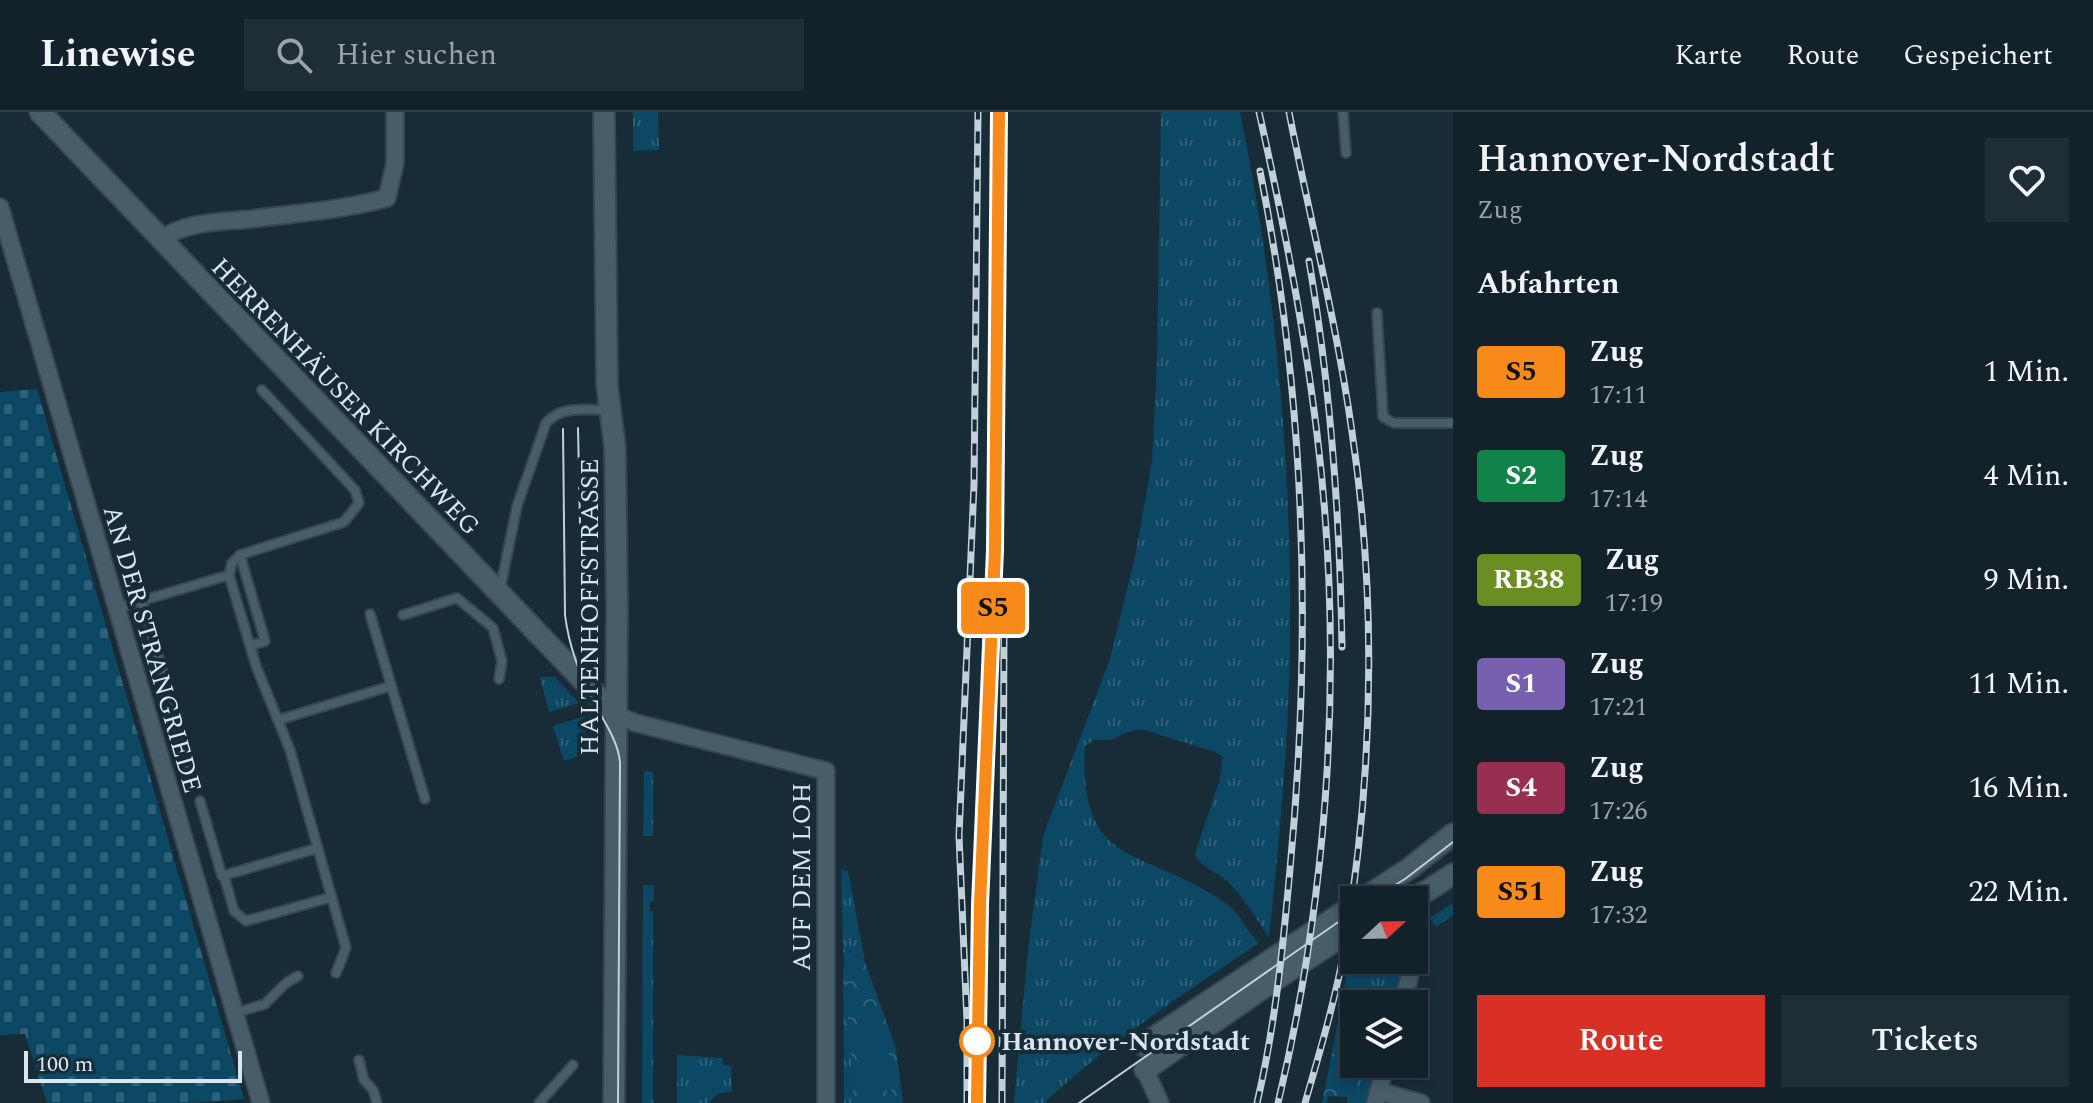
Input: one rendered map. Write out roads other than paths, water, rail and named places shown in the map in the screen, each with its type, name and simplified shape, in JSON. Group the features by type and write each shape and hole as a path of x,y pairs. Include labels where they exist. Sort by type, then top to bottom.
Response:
{"street":[{"name":"HERRENHÄUSER KIRCHWEG","path":"40,112 616,715"},
{"path":"161,240 172,230 361,205 387,198 395,163 395,112"},
{"name":"HALTENHOFFSTRASSE","path":"604,112 607,385 615,448 614,1103"},
{"name":"AN DER STRANGRIEDE","path":"0,207 261,1103"},
{"path":"0,274 18,271"},
{"name":"AUF DEM LOH","path":"616,715 636,723 826,771 826,1103"},
{"path":"1382,886 1453,834"},
{"path":"1428,890 1453,874"},
{"path":"1143,1045 1340,914"},
{"path":"1160,1103 1145,1070 1340,938"},
{"path":"1377,1097 1421,1103"}],"lane":[{"path":"1343,112 1346,153"},
{"path":"1377,313 1383,417 1394,423 1453,423"},
{"path":"262,390 355,490 359,503 344,522 240,555 232,563 229,575 250,646 290,750 346,948 336,973"},
{"path":"499,595 517,506 546,423 554,414 564,410 611,410"},
{"path":"240,555 265,641 250,646"},
{"path":"116,608 229,575"},
{"path":"403,615 457,598 493,628 502,661 499,679"},
{"path":"142,601 193,775"},
{"path":"370,614 425,799"},
{"path":"278,720 391,686"},
{"path":"200,801 234,911 246,921 332,897"},
{"path":"224,876 318,848"},
{"path":"235,1013 265,1004 286,983 298,976"},
{"path":"359,1060 364,1080 373,1090 377,1103"},
{"path":"539,1103 573,1065"}],"tram line":[{"path":"578,428 583,667"},
{"path":"563,429 567,627 580,672 614,739 620,762 618,1103"},
{"path":"1393,886 1453,842"},
{"path":"1079,1103 1340,921"}],"railway":[{"path":"967,1103 967,1021 959,836 974,484 978,112"},
{"path":"978,1031 980,905 995,550 999,112"},
{"path":"1259,112 1292,272 1312,393 1330,602 1327,770 1320,854 1310,938 1278,1103"},
{"path":"1289,112 1346,392 1360,496 1368,624 1366,753 1354,881 1337,985 1305,1103"},
{"path":"1257,1103 1274,1016 1290,869 1297,782 1302,607 1296,432 1287,344 1260,171"},
{"path":"1309,261 1333,454 1342,647"},
{"path":"1002,1103 1004,628"}],"train":[{"name":"S5","path":"977,1103 980,905 995,550 999,112"}],"place":[{"name":"Hannover-Nordstadt","path":"977,1041"}]}
